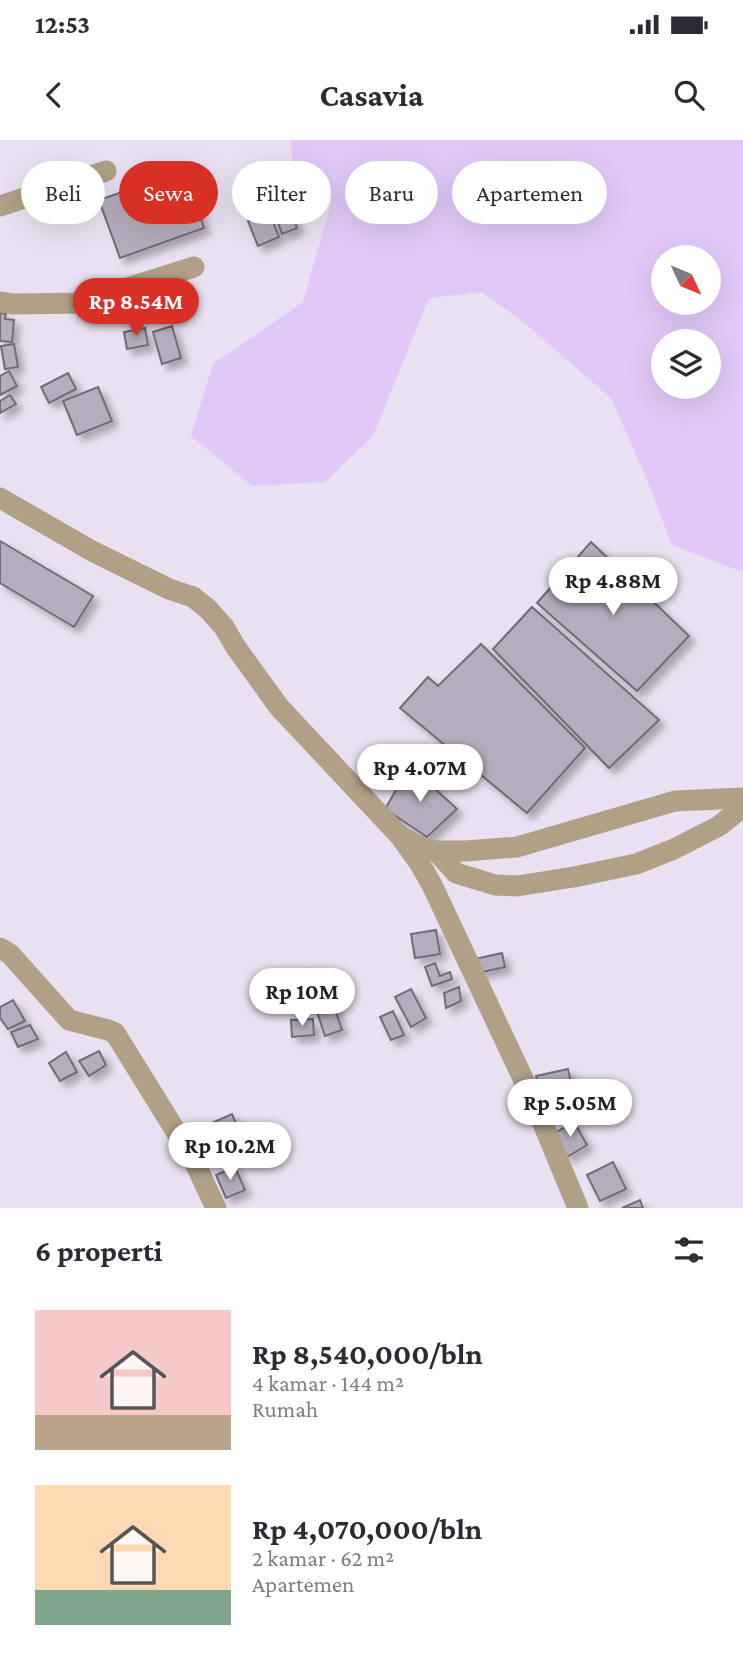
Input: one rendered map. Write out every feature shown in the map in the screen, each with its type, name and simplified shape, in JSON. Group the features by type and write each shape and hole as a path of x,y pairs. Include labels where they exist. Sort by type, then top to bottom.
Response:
{"street":[{"path":"0,206 106,171"},
{"path":"0,302 79,303 194,267"},
{"path":"0,498 92,551 169,589 193,597 208,609 224,627 279,707 400,836 432,885 534,1102 578,1208"},
{"path":"400,836 423,848 436,851 517,847 675,801 743,799"},
{"path":"436,851 456,873 495,885 517,886 636,864 674,849 719,826 743,804"},
{"path":"0,948 10,954 69,1020 115,1033 193,1160 216,1208"}],"shaded area":[{"path":"291,140 743,140 743,572 672,545 611,398 523,322 482,292 429,298 373,436 325,482 252,486 191,436 213,364 303,302 325,224 331,224 331,161 292,161"}],"building":[{"path":"119,193 119,224 203,224 204,228 120,258 105,217 105,198"},
{"path":"249,224 274,224 279,237 258,246"},
{"path":"278,224 296,224 297,228 282,234"},
{"path":"0,313 6,314 5,319 14,320 12,342 0,341"},
{"path":"172,326 181,358 162,364 153,332"},
{"path":"145,328 148,345 127,349 124,332"},
{"path":"14,344 18,367 5,369 1,346"},
{"path":"9,371 17,386 0,395 0,376"},
{"path":"68,373 76,389 49,403 41,387"},
{"path":"98,387 112,421 77,435 63,401"},
{"path":"10,395 16,404 0,413 0,401"},
{"path":"0,541 93,596 74,627 0,583"},
{"path":"591,542 689,636 637,691 537,603"},
{"path":"532,607 659,720 609,768 493,649"},
{"path":"481,644 585,748 527,813 400,708 428,677 438,686"},
{"path":"410,766 457,809 427,837 385,809"},
{"path":"436,930 440,954 415,958 411,934"},
{"path":"502,953 505,967 478,973 475,959"},
{"path":"435,963 440,976 450,972 452,979 432,986 425,967"},
{"path":"305,969 313,989 289,998 281,977"},
{"path":"459,987 461,1001 446,1008 444,993"},
{"path":"411,989 426,1018 411,1027 395,997"},
{"path":"13,1000 25,1021 8,1029 0,1018 0,1007"},
{"path":"332,1000 342,1030 325,1036 315,1006"},
{"path":"393,1011 404,1035 391,1040 380,1017"},
{"path":"313,1019 314,1035 292,1037 291,1020"},
{"path":"30,1025 38,1039 18,1047 11,1032"},
{"path":"99,1051 106,1065 89,1076 79,1061"},
{"path":"66,1052 77,1072 60,1081 49,1063"},
{"path":"568,1069 572,1087 539,1094 536,1076"},
{"path":"232,1114 241,1135 214,1147 205,1126"},
{"path":"574,1122 587,1145 567,1157 553,1134"},
{"path":"613,1162 626,1189 600,1201 587,1175"},
{"path":"235,1167 245,1190 226,1198 216,1175"},
{"path":"640,1200 643,1208 622,1208"}]}
